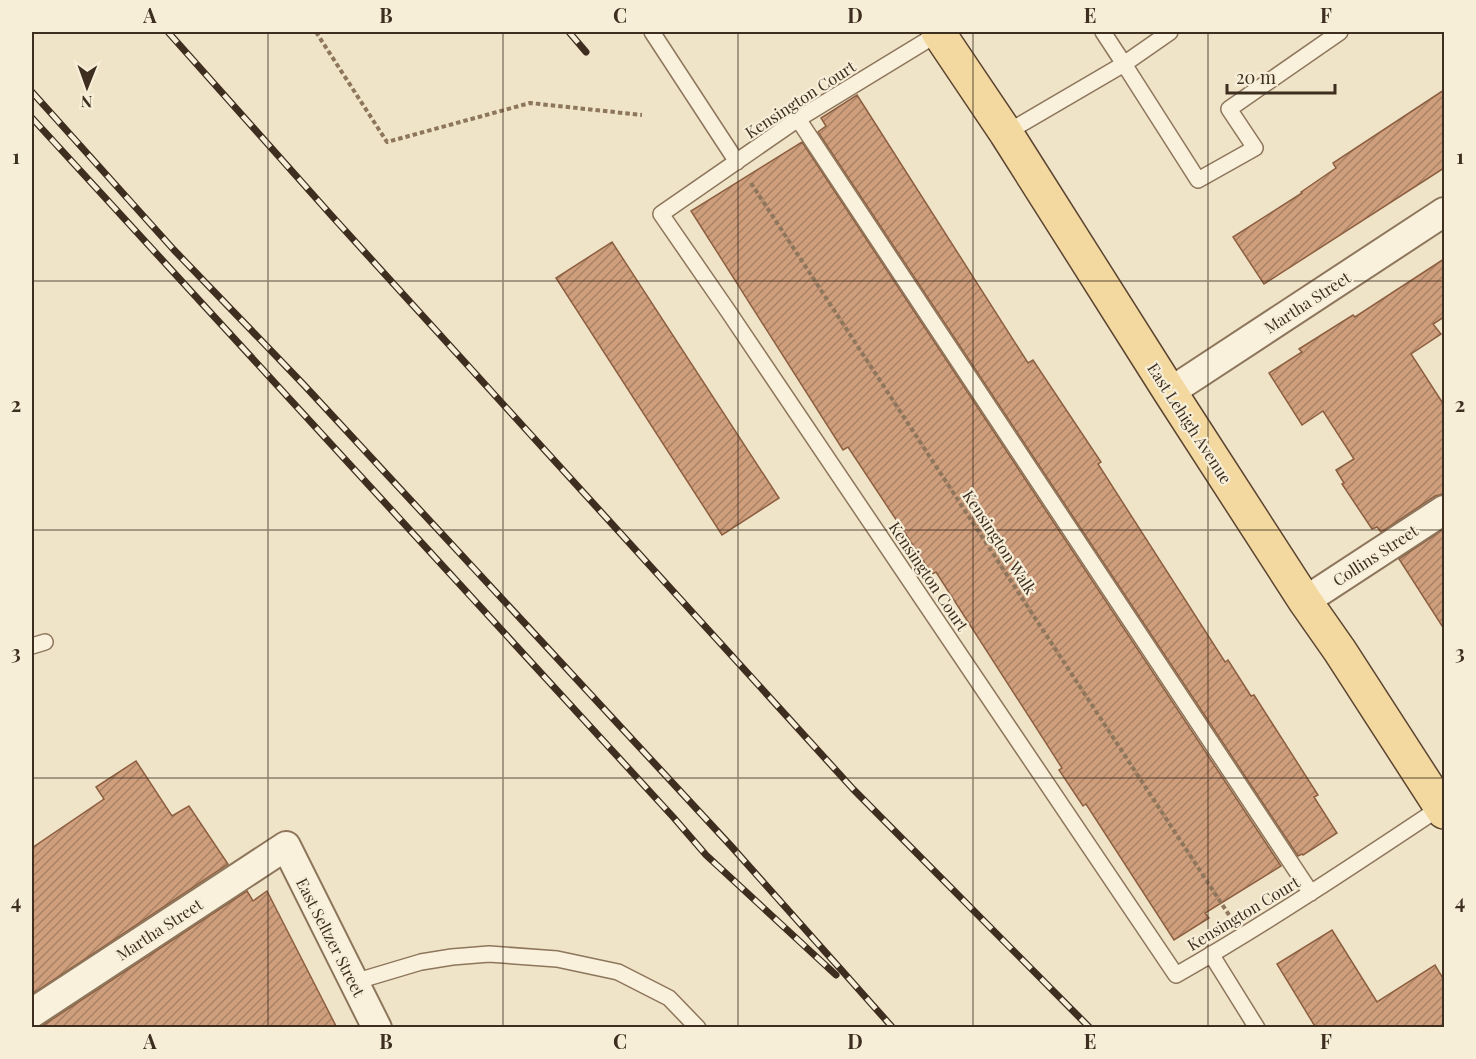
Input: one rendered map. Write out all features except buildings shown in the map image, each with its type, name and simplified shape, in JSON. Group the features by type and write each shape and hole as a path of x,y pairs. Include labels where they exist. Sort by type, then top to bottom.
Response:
{"main road":[{"name":"East Lehigh Avenue","path":"938,32 1006,133 1305,601 1443,808"}],"street":[{"name":"Martha Street","path":"1170,392 1444,213"},
{"name":"Collins Street","path":"1305,601 1444,510"},
{"name":"Martha Street","path":"32,1013 285,846"},
{"name":"East Seltzer Street","path":"285,846 377,1028"}],"lane":[{"path":"652,32 737,162"},
{"name":"Kensington Court","path":"938,32 798,119 661,214 1176,975 1243,936 1443,808"},
{"path":"1103,32 1198,180 1255,148 1229,109 1340,32"},
{"path":"1006,133 1124,64 1170,32"},
{"path":"798,119 1311,893"},
{"path":"354,982 420,962 452,957 489,954 557,959 618,972 669,998 698,1028"},
{"path":"1211,954 1257,1028"}],"path":[{"path":"316,32 387,142 530,103 642,116"},
{"name":"Kensington Walk","path":"737,162 1243,936"}],"railway":[{"path":"168,32 331,215 853,789 1090,1028"},
{"path":"569,32 586,52"},
{"path":"32,92 174,250 304,385 731,846 893,1028"},
{"path":"32,118 706,855 836,975"}]}
